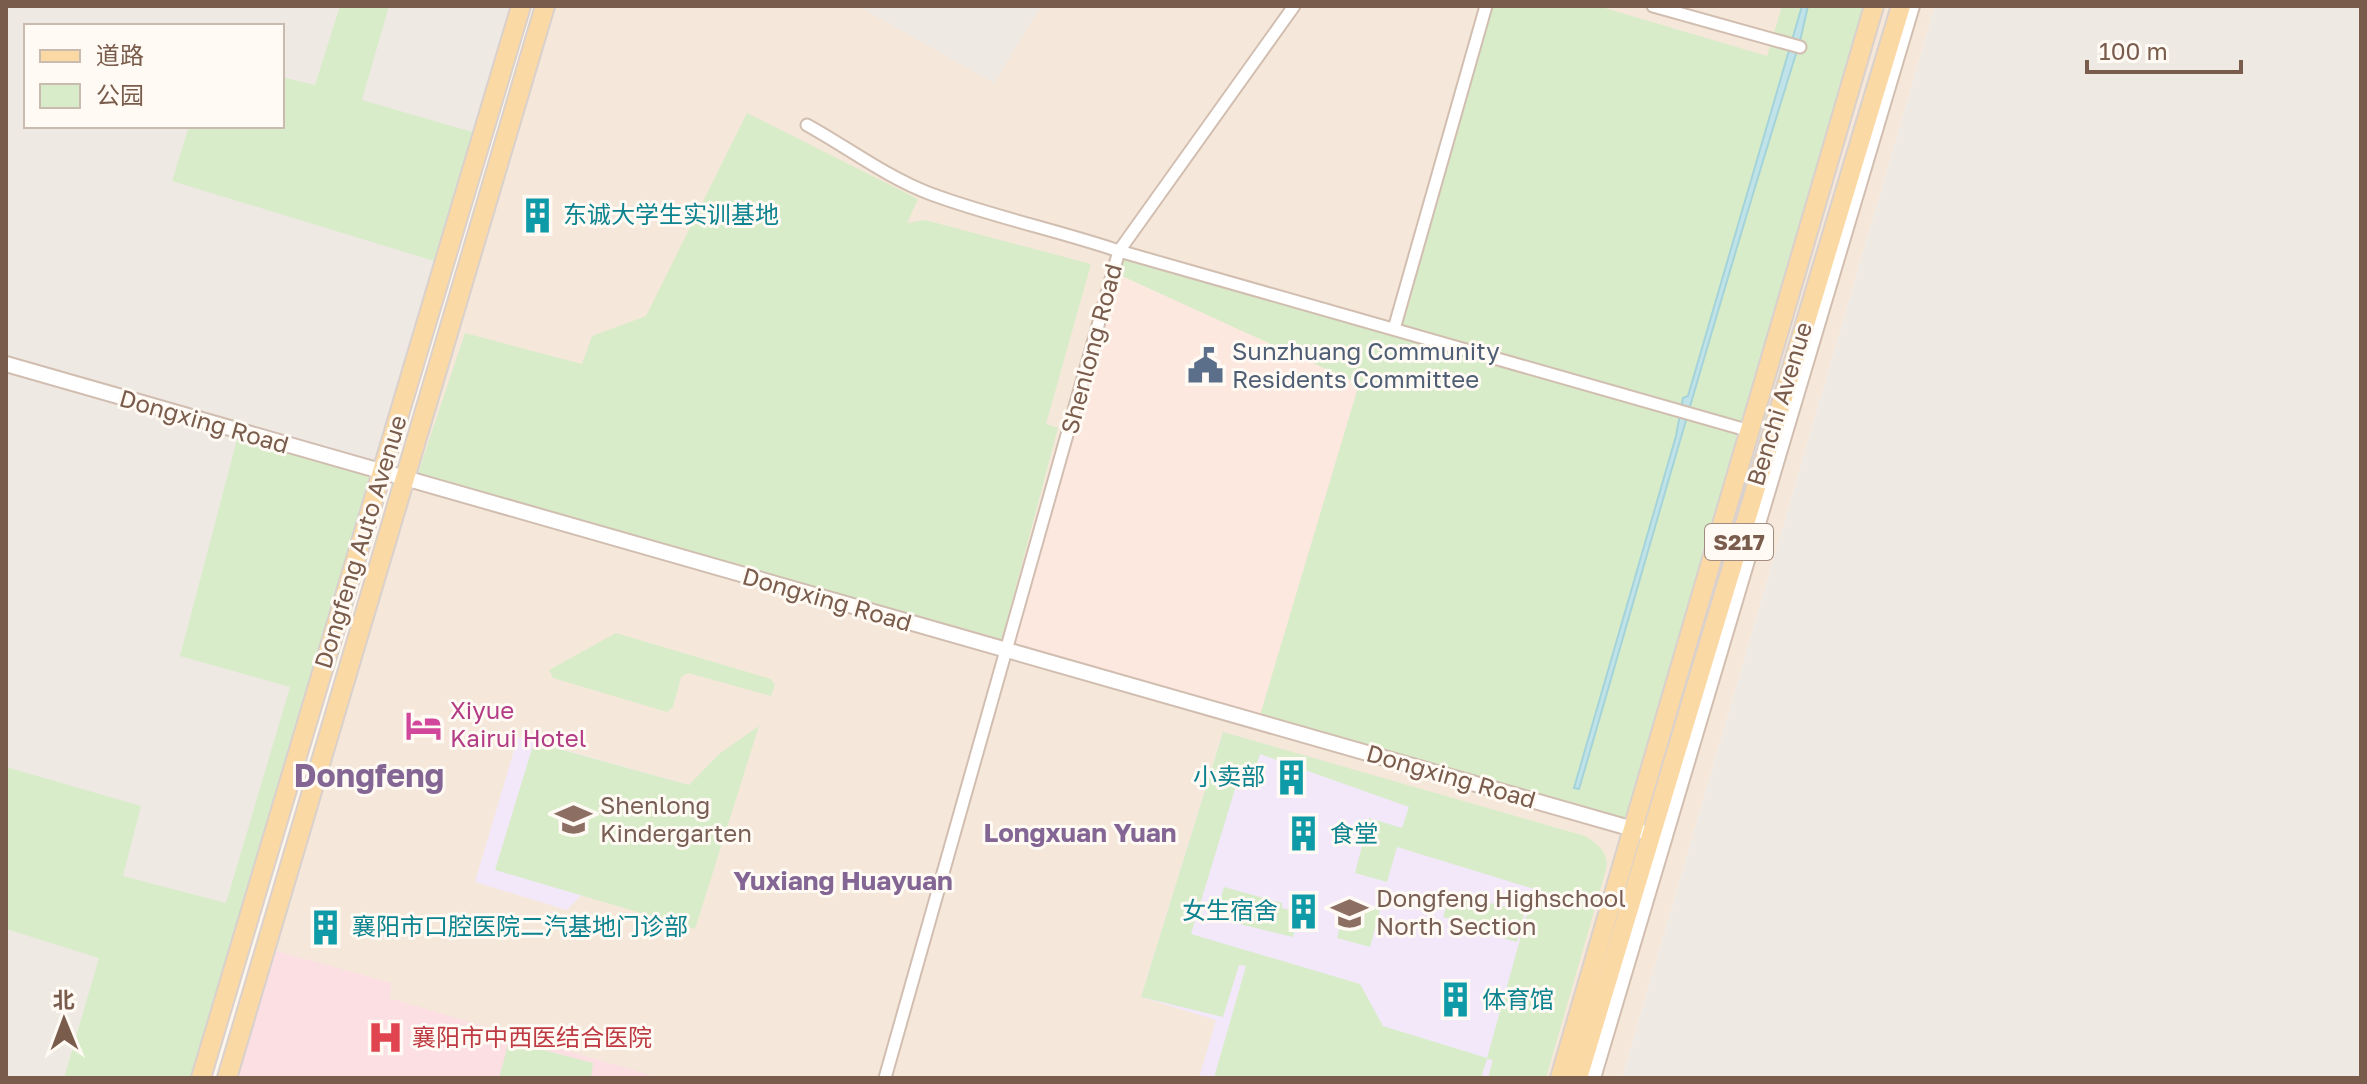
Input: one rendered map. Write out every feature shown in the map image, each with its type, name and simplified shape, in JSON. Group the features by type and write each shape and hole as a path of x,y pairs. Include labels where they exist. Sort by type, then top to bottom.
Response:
{"main road":[{"name":"Dongfeng Auto Avenue","path":"201,1078 521,6"},
{"name":"Dongfeng Auto Avenue","path":"227,1078 545,6"},
{"name":"Benchi Avenue","path":"1578,1078 1623,951 1641,831 1750,431 1874,6"},
{"name":"Benchi Avenue","path":"1560,1078 1901,6"}],"street":[{"path":"807,125 927,192 1024,225 1069,234 1119,251 1294,6"},
{"path":"1394,329 1486,6"},
{"path":"1653,6 1800,47"},
{"path":"1593,1078 1623,951 1912,6"},
{"name":"Shenlong Road","path":"885,1078 1119,251 1750,431"},
{"name":"Dongxing Road","path":"6,364 1641,831"}],"shaded area":[{"path":"6,6 521,6 200,1078 6,1078"},
{"path":"545,6 1935,6 1622,1078 227,1078"},
{"path":"858,6 1041,6 994,83"},
{"path":"1935,6 2361,6 2361,1078 1622,1078"},
{"path":"1118,274 1359,384 1258,722 1008,652"},
{"name":"Dongfeng Highschool North Section","path":"1223,732 1557,829 1488,1078 1199,1078 1216,1020 1141,997"},
{"name":"Shenlong Kindergarten","path":"518,737 689,785 567,910 475,882"},
{"name":"襄阳市中西医结合医院","path":"273,950 392,983 389,998 660,1078 236,1078"}],"green space":[{"path":"340,6 389,6 362,100 483,135 444,264 172,181 188,128 284,128 284,77 315,85"},
{"path":"1486,6 1598,6 1767,56 1782,6 1874,6 1633,829 1258,722 1359,384 1113,272 1119,251 1394,329"},
{"path":"747,113 918,199 907,223 925,220 1091,264 1046,424 1058,428 1002,639 417,476 465,333 582,364 592,336 646,316"},
{"path":"239,432 381,473 200,1078 64,1078 99,958 6,929 6,767 141,806 123,876 226,903 290,687 180,656"},
{"path":"616,633 771,679 775,685 771,696 688,673 681,677 673,707 667,712 553,678 549,670"},
{"path":"759,726 695,929 495,870 534,742 689,785 719,754"},
{"path":"1223,732 1585,836 1599,846 1606,859 1606,870 1546,1078 1488,1078 1493,1060 1487,1059 1481,1078 1214,1078 1246,966 1239,965 1223,1017 1141,997","holes":["1260,754 1409,807 1402,828 1369,818 1355,873 1387,882 1397,847 1534,889 1487,1058 1383,1026 1360,984 1191,934 1239,776 1252,780"]},
{"path":"1224,887 1282,903 1282,908 1300,913 1293,937 1215,918"},
{"path":"1450,894 1525,911 1517,942 1461,927 1462,922 1443,917"},
{"path":"1347,900 1380,910 1370,947 1337,938"},
{"path":"513,1042 593,1063 591,1078 499,1078 508,1045"}],"water":[{"path":"1802,6 1808,6 1800,41 1579,789 1574,788 1676,436 1683,398 1688,396"}],"place":[{"name":"东诚大学生实训基地","path":"537,215"},
{"name":"Sunzhuang Community Residents Committee","path":"1206,366"},
{"name":"Xiyue Kairui Hotel","path":"424,725"},
{"name":"小卖部","path":"1291,777"},
{"name":"Shenlong Kindergarten","path":"574,820"},
{"name":"食堂","path":"1304,834"},
{"name":"女生宿舍","path":"1304,911"},
{"name":"Dongfeng Highschool North Section","path":"1350,913"},
{"name":"襄阳市口腔医院二汽基地门诊部","path":"326,927"},
{"name":"体育馆","path":"1456,1000"},
{"name":"襄阳市中西医结合医院","path":"386,1038"}],"district":[{"name":"Dongfeng","path":"369,776"},
{"name":"Longxuan Yuan","path":"1080,833"},
{"name":"Yuxiang Huayuan","path":"843,881"}]}
